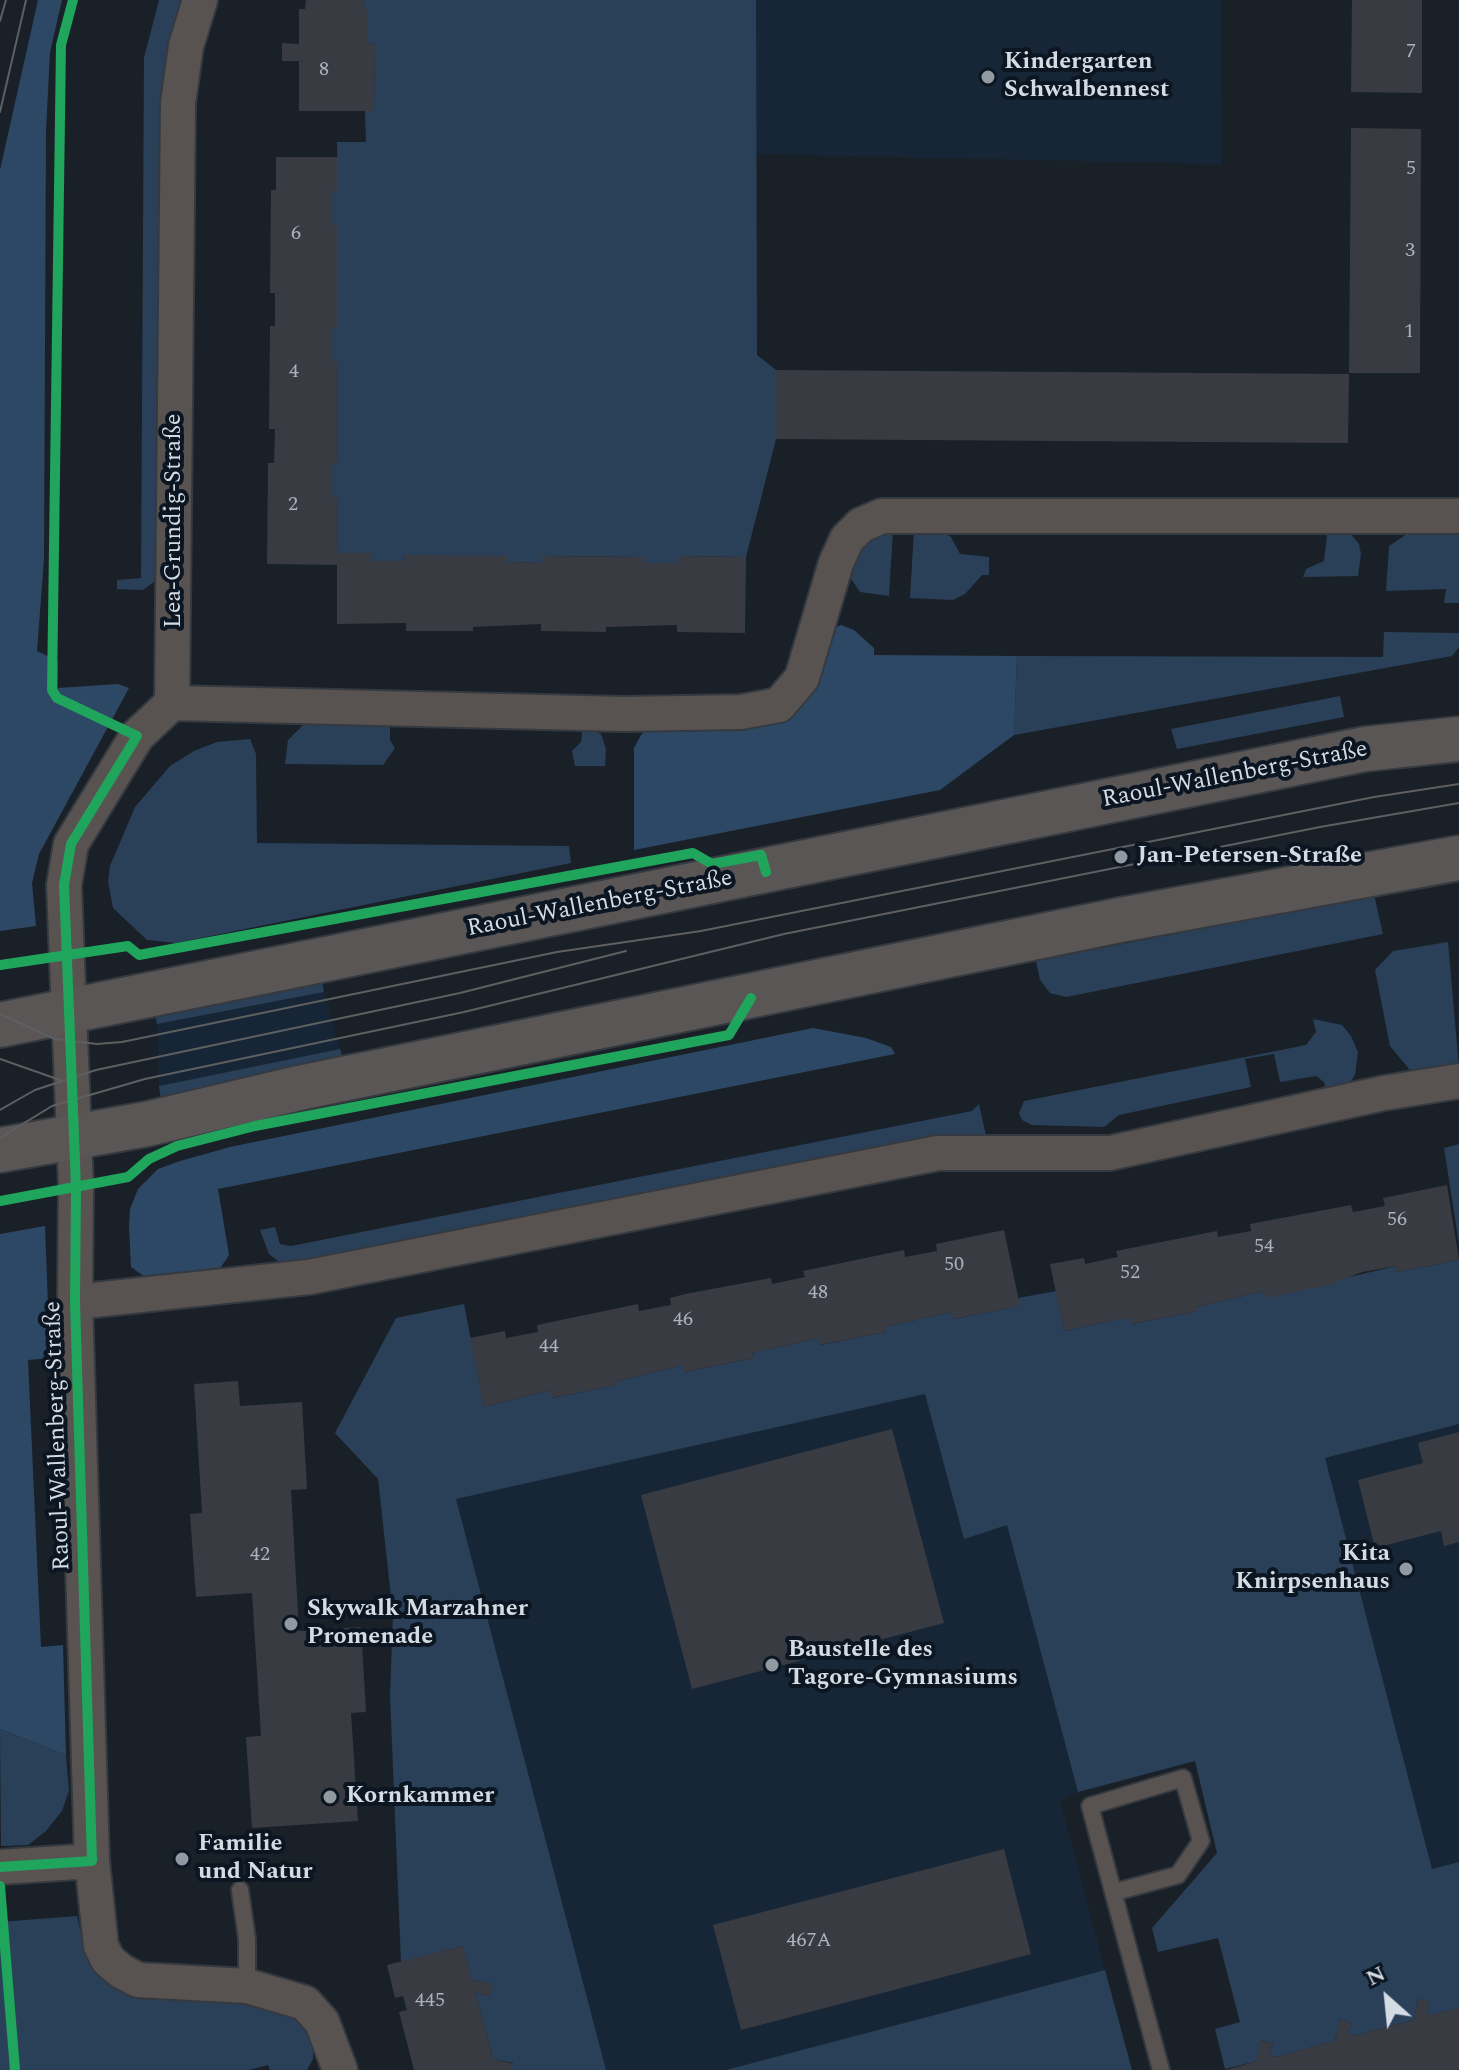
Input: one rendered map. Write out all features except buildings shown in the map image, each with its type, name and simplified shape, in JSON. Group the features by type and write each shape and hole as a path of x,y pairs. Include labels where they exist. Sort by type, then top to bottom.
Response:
{"main road":[{"name":"Raoul-Wallenberg-Straße","path":"0,1025 1334,755 1459,739"},
{"path":"0,1150 73,1139 299,1088 1063,931 1459,858"}],"street":[{"name":"Lea-Grundig-Straße","path":"172,703 178,103 186,46 200,0"},
{"path":"70,1010 64,885 71,844 137,736 172,703 624,714 741,712 779,705 802,678 836,563 847,539 861,525 882,516 1459,516"},
{"name":"Raoul-Wallenberg-Straße","path":"70,1010 75,1302 92,1861 101,1946 108,1960 138,1980 247,1986 305,2003 322,2022 340,2070"},
{"name":"Raoul-Wallenberg-Straße","path":"75,1302 309,1277 938,1153 1110,1153 1384,1093 1459,1081"},
{"path":"0,1867 92,1861"}],"lane":[{"path":"1115,1892 1178,1875 1201,1841 1183,1778 1090,1806 1161,2070"},
{"path":"240,1890 247,1939 247,1986"}],"shaded area":[{"path":"38,0 62,0 50,52 46,131 44,559 37,651 58,661 58,688 118,684 129,688 39,854 32,883 36,926 0,931 0,170"},
{"path":"159,0 182,0 171,44 158,579 143,590 117,589 117,580 141,578 144,58"},
{"path":"365,0 756,0 757,355 776,370 776,439 746,557 678,556 678,563 644,563 644,557 542,556 541,563 508,562 508,557 404,556 405,561 371,561 371,553 338,553 337,498 331,497 331,465 337,464 338,363 331,361 331,329 338,329 338,225 332,225 332,191 338,191 337,142 366,142 365,111 374,111 375,44 368,43 368,10 362,9"},
{"name":"Kindergarten Schwalbennest","path":"756,0 1221,0 1222,164 755,154"},
{"path":"893,529 889,596 860,592 847,573 866,538"},
{"path":"914,530 940,530 951,537 960,554 989,557 989,575 982,575 965,594 953,600 910,598"},
{"path":"1349,532 1359,544 1358,576 1303,577 1306,569 1324,561 1327,535"},
{"path":"1410,532 1459,532 1459,603 1444,603 1446,589 1386,591 1389,546"},
{"path":"841,625 854,630 874,648 874,655 1017,656 1014,735 940,790 634,850 634,748 641,735 647,729 747,726 834,628"},
{"path":"1384,632 1459,633 1459,647 1452,656 1014,735 1017,656 1383,657"},
{"path":"1340,696 1344,717 1177,749 1171,729"},
{"path":"312,722 390,723 390,740 395,748 383,765 285,764 288,740 303,725"},
{"path":"583,725 601,734 606,749 605,766 575,766 572,751 581,742"},
{"path":"250,739 256,754 257,843 569,846 571,863 176,943 147,940 113,908 108,881 110,866 135,807 170,766 194,751 217,742"},
{"path":"1374,895 1383,934 1066,997 1050,993 1040,980 1036,961"},
{"path":"1448,942 1459,1068 1424,1075 1409,1069 1390,1046 1375,970 1393,951"},
{"path":"322,980 324,992 157,1024 154,1011"},
{"path":"324,992 340,1049 159,1086 157,1024"},
{"path":"1313,1019 1342,1025 1358,1052 1355,1075 1347,1086 1327,1095 1324,1082 1316,1076 1280,1082 1274,1054 1245,1059 1251,1087 1119,1115 1104,1127 1032,1125 1022,1120 1019,1113 1024,1101 1306,1045 1316,1032"},
{"path":"813,1028 866,1038 891,1047 895,1054 218,1189 229,1255 221,1267 209,1274 145,1277 131,1267 130,1209 138,1189 158,1169 180,1161 230,1147"},
{"path":"340,1049 343,1058 161,1101 159,1086"},
{"path":"979,1104 987,1140 305,1262 282,1264 269,1254 260,1230 275,1227 280,1244 291,1246 972,1111"},
{"path":"1459,1144 1459,1244 1444,1148"},
{"path":"45,1226 50,1358 28,1360 41,1647 63,1645 66,1755 0,1729 0,1234"},
{"path":"1459,1260 1459,1424 1325,1458 1432,1869 1459,1862 1459,2008 1432,2015 1426,2013 1430,2002 1418,1999 1414,2020 1353,2036 1347,2033 1352,2023 1340,2019 1335,2041 1275,2057 1269,2054 1273,2044 1262,2040 1257,2061 1225,2069 1215,2029 1240,2022 1218,1938 1158,1952 1152,1928 1217,1853 1195,1761 1078,1792 1007,1525 964,1539 925,1394 456,1499 606,2070 511,2070 513,2063 493,2059 475,1992 489,1996 493,1984 472,1980 463,1946 401,1962 390,1695 393,1615 378,1479 335,1433 396,1318 464,1304 484,1407 550,1390 552,1398 617,1385 617,1381 683,1365 685,1372 753,1358 752,1353 819,1338 821,1345 886,1332 885,1327 951,1312 954,1319 1019,1306 1018,1298 1056,1291 1064,1331 1130,1317 1132,1324 1197,1311 1197,1307 1264,1291 1329,1282 1396,1266 1397,1272"},
{"name":"Baustelle des Tagore-Gymnasiums","path":"925,1394 964,1538 1007,1525 1078,1792 1060,1800 1105,1970 728,2070 606,2070 456,1499"},
{"name":"Kita Knirpsenhaus","path":"1459,1424 1459,1862 1432,1869 1325,1458"},
{"path":"0,1729 66,1755 69,1791 62,1811 46,1831 28,1845 1,1846"},
{"path":"77,1916 85,1949 98,1971 118,1989 140,1999 246,2003 295,2020 313,2044 313,2059 307,2070 270,2070 268,2065 249,2070 0,2070 0,1922"},
{"path":"1105,1970 1132,2070 726,2070 1041,1987"}],"tram line":[{"path":"0,21 6,0"},
{"path":"0,112 26,0"},
{"path":"0,1014 55,1039 97,1044 122,1042 557,952 701,931 1374,797 1459,784"},
{"path":"0,1138 52,1106 145,1079 464,1012 784,934 1320,827 1459,803"},
{"path":"0,1110 35,1090 96,1070 460,993 626,951"},
{"path":"0,1059 60,1080"}],"cycle path":[{"path":"0,1867 92,1861 75,1302 76,1187 64,885 71,844 137,736 57,698 52,690 61,45 73,0"},
{"path":"0,965 128,946 139,955 693,853 712,864 761,855 766,872"},
{"path":"0,1201 128,1177 149,1159 177,1146 255,1126 729,1035 751,998"},
{"path":"0,1886 15,2070"}],"place":[{"name":"Kindergarten Schwalbennest","path":"988,77"},
{"name":"Jan-Petersen-Straße","path":"1121,857"},
{"name":"Kita Knirpsenhaus","path":"1406,1569"},
{"name":"Skywalk Marzahner Promenade","path":"291,1624"},
{"name":"Baustelle des Tagore-Gymnasiums","path":"772,1665"},
{"name":"Kornkammer","path":"330,1797"},
{"name":"Familie und Natur","path":"182,1859"}]}
